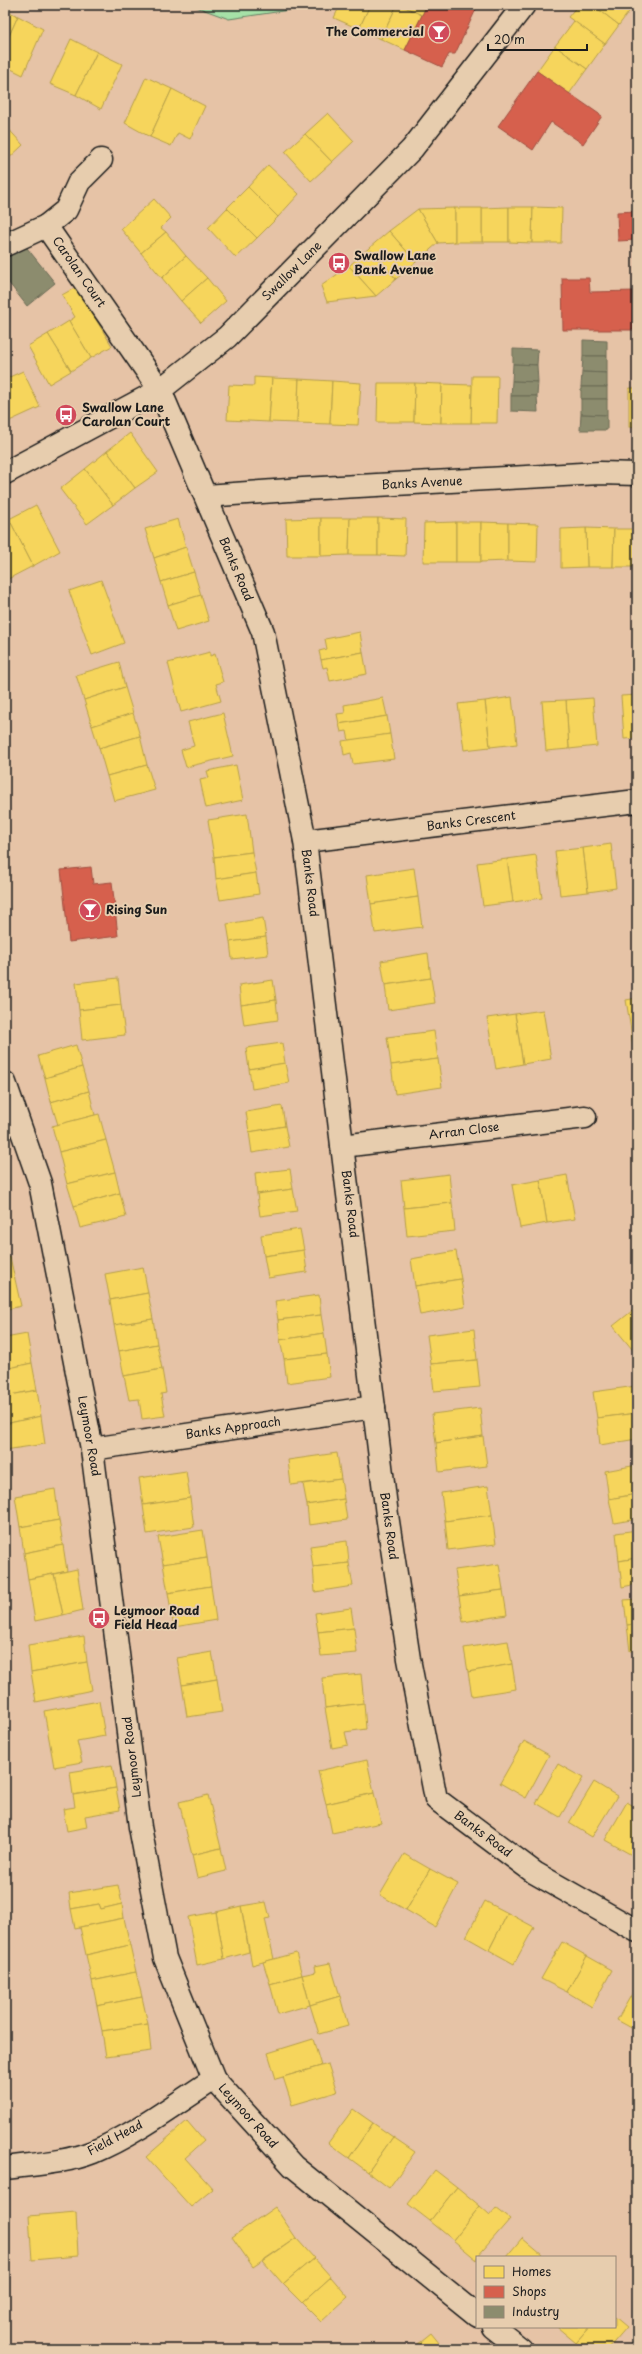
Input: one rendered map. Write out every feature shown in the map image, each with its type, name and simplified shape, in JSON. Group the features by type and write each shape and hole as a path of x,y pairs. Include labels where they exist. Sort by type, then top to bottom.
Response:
{"street":[{"name":"Swallow Lane","path":"5,473 160,390 227,337 412,149 524,5"},
{"name":"Carolan Court","path":"101,160 79,182 66,210 46,226 160,390"},
{"path":"5,245 46,226"},
{"name":"Banks Road","path":"160,390 206,496 262,632 305,840 374,1407 408,1659 436,1799 535,1873 637,1931"},
{"name":"Banks Avenue","path":"206,496 303,489 600,473 637,474"},
{"name":"Banks Crescent","path":"305,840 637,801"},
{"name":"Leymoor Road","path":"5,1083 40,1183 92,1449 140,1827 164,1950 214,2079 293,2166 476,2314"},
{"name":"Arran Close","path":"342,1146 585,1117"},
{"name":"Banks Approach","path":"92,1449 374,1407"},
{"name":"Field Head","path":"5,2168 64,2160 93,2152 120,2138 214,2079"},
{"path":"494,2328 521,2349"}],"green space":[{"path":"191,5 298,5 296,9 229,19"}],"building: Homes":[{"path":"340,5 370,5 359,29 334,18"},
{"path":"370,5 397,5 381,39 359,29"},
{"path":"397,5 401,5 422,15 405,50 381,39"},
{"path":"401,5 427,5 422,15"},
{"path":"578,5 593,5 619,25 605,44 568,17"},
{"path":"593,5 634,5 619,25"},
{"path":"5,10 18,16 5,45"},
{"path":"18,16 43,29 23,75 5,66 5,45"},
{"path":"574,21 605,44 587,69 555,46"},
{"path":"71,39 97,52 76,95 50,84"},
{"path":"555,46 587,69 569,94 537,71"},
{"path":"97,52 122,64 101,109 76,95"},
{"path":"146,77 172,89 150,137 125,123"},
{"path":"172,89 205,106 190,139 178,133 171,146 150,137"},
{"path":"328,113 354,141 332,162 305,134"},
{"path":"5,125 23,145 5,162"},
{"path":"305,134 332,162 311,181 285,152"},
{"path":"268,165 299,194 278,217 248,187"},
{"path":"248,187 278,217 257,238 227,208"},
{"path":"154,199 171,218 161,228 166,232 141,253 121,229"},
{"path":"509,207 509,242 482,242 482,208"},
{"path":"509,207 533,207 532,243 509,242"},
{"path":"533,207 562,208 561,243 532,243"},
{"path":"227,208 257,238 236,258 208,228"},
{"path":"455,208 455,242 438,243 418,209"},
{"path":"455,208 482,208 482,242 455,242"},
{"path":"418,209 438,243 416,262 389,231"},
{"path":"389,231 416,262 396,279 369,248"},
{"path":"166,232 186,256 162,278 141,253"},
{"path":"369,248 396,279 376,296 349,266"},
{"path":"186,256 207,278 181,301 162,278"},
{"path":"349,266 376,296 327,302 321,286"},
{"path":"207,278 226,301 201,323 181,301"},
{"path":"76,287 112,346 91,358 69,321 75,317 62,295"},
{"path":"69,321 91,358 71,371 48,334"},
{"path":"48,334 71,371 49,384 28,346"},
{"path":"23,371 40,407 5,423 5,379"},
{"path":"472,376 498,376 497,423 471,423"},
{"path":"254,377 272,378 269,422 227,420 229,385 254,386"},
{"path":"272,378 299,379 297,423 269,422"},
{"path":"299,379 332,381 330,424 297,423"},
{"path":"332,381 361,383 358,425 330,424"},
{"path":"378,383 415,383 414,422 377,422"},
{"path":"415,383 442,384 441,423 414,422"},
{"path":"442,384 472,385 471,423 441,423"},
{"path":"629,388 637,388 637,427 629,427"},
{"path":"130,433 158,472 135,488 107,451"},
{"path":"107,451 135,488 113,505 85,469"},
{"path":"85,469 113,505 87,524 60,489"},
{"path":"36,505 60,551 33,566 9,519"},
{"path":"321,518 321,556 287,556 286,519"},
{"path":"321,518 350,518 349,555 321,556"},
{"path":"350,518 378,518 378,555 349,555"},
{"path":"378,518 406,519 405,556 378,555"},
{"path":"9,519 33,566 6,580 5,521"},
{"path":"178,519 186,547 154,558 145,529"},
{"path":"456,522 456,562 423,562 424,523"},
{"path":"456,522 481,522 481,562 456,562"},
{"path":"481,522 508,523 508,561 481,562"},
{"path":"508,523 538,524 537,562 508,561"},
{"path":"586,528 614,529 613,567 587,567"},
{"path":"586,528 587,567 561,568 561,529"},
{"path":"614,529 637,529 637,567 613,567"},
{"path":"186,547 194,572 161,582 154,558"},
{"path":"194,572 201,595 168,605 161,582"},
{"path":"101,580 124,643 92,655 69,591"},
{"path":"201,595 209,621 176,631 168,605"},
{"path":"360,632 363,652 321,660 319,651 327,649 325,639"},
{"path":"210,652 210,656 215,654 223,682 216,684 221,701 181,712 168,663"},
{"path":"363,652 367,674 330,681 327,667 323,668 321,660"},
{"path":"119,662 125,687 84,700 76,675"},
{"path":"125,687 133,713 92,726 84,700"},
{"path":"637,695 637,738 624,739 621,696"},
{"path":"512,697 517,744 490,747 485,701"},
{"path":"383,698 387,716 339,724 337,714 345,713 344,705"},
{"path":"593,698 597,746 569,749 566,700"},
{"path":"566,700 569,749 546,751 542,701"},
{"path":"485,701 490,747 464,750 458,704"},
{"path":"133,713 140,736 99,748 92,726"},
{"path":"223,713 233,756 186,767 181,750 194,746 188,722"},
{"path":"387,716 390,734 349,741 347,731 341,732 339,724"},
{"path":"390,734 394,759 353,764 351,753 344,755 342,741"},
{"path":"140,736 147,765 107,776 99,748"},
{"path":"147,765 155,790 114,801 107,776"},
{"path":"236,765 243,800 206,808 200,780 209,778 207,771"},
{"path":"247,814 252,852 214,857 208,820"},
{"path":"611,844 616,888 588,892 583,848"},
{"path":"583,848 588,892 560,895 555,851"},
{"path":"252,852 256,873 216,879 214,857"},
{"path":"536,855 542,898 513,902 507,859"},
{"path":"507,859 513,902 483,906 477,863"},
{"path":"414,868 418,897 371,904 367,875"},
{"path":"256,873 259,894 220,900 216,879"},
{"path":"418,897 422,927 375,933 371,904"},
{"path":"263,918 266,937 230,942 227,924"},
{"path":"266,937 268,955 232,959 230,942"},
{"path":"428,953 431,978 385,985 381,961"},
{"path":"118,978 121,1005 79,1010 76,983"},
{"path":"431,978 435,1003 388,1010 385,985"},
{"path":"273,980 276,1000 241,1005 239,985"},
{"path":"637,998 637,1029 631,1030 626,1000"},
{"path":"276,1000 278,1020 244,1025 241,1005"},
{"path":"121,1005 125,1035 82,1040 79,1010"},
{"path":"543,1010 551,1059 523,1064 515,1014"},
{"path":"515,1014 523,1064 496,1069 487,1018"},
{"path":"637,1029 637,1056 634,1057 631,1030"},
{"path":"434,1031 438,1059 391,1065 387,1037"},
{"path":"282,1043 285,1063 249,1069 246,1048"},
{"path":"76,1045 82,1067 45,1078 38,1056"},
{"path":"438,1059 442,1087 395,1094 391,1065"},
{"path":"285,1063 289,1083 252,1089 249,1069"},
{"path":"82,1067 89,1091 51,1102 45,1078"},
{"path":"89,1091 95,1115 58,1125 51,1102"},
{"path":"282,1106 285,1126 249,1132 246,1112"},
{"path":"99,1114 106,1140 59,1152 52,1126"},
{"path":"285,1126 289,1147 252,1153 249,1132"},
{"path":"106,1140 115,1172 67,1184 59,1152"},
{"path":"290,1169 293,1189 257,1194 255,1173"},
{"path":"115,1172 120,1193 74,1206 67,1184"},
{"path":"449,1174 452,1203 404,1208 401,1180"},
{"path":"567,1175 575,1219 547,1223 540,1180"},
{"path":"540,1180 547,1223 520,1228 512,1185"},
{"path":"293,1189 297,1211 260,1216 257,1194"},
{"path":"120,1193 126,1217 80,1228 74,1206"},
{"path":"452,1203 455,1231 407,1236 404,1208"},
{"path":"300,1229 304,1250 264,1256 261,1235"},
{"path":"304,1250 307,1272 268,1278 264,1256"},
{"path":"456,1251 461,1279 415,1286 411,1259"},
{"path":"10,1257 21,1306 5,1310 5,1259"},
{"path":"143,1267 148,1293 110,1300 105,1274"},
{"path":"461,1279 465,1307 420,1315 415,1286"},
{"path":"148,1293 153,1319 114,1325 110,1300"},
{"path":"319,1295 321,1315 278,1320 275,1301"},
{"path":"637,1307 637,1317 632,1311"},
{"path":"632,1311 637,1317 637,1355 613,1326"},
{"path":"321,1315 324,1333 280,1340 278,1320"},
{"path":"153,1319 157,1344 119,1351 114,1325"},
{"path":"474,1329 477,1360 431,1364 427,1335"},
{"path":"324,1333 327,1354 284,1359 280,1340"},
{"path":"27,1334 32,1363 5,1369 5,1338"},
{"path":"157,1344 162,1369 124,1376 119,1351"},
{"path":"327,1354 330,1377 287,1383 284,1359"},
{"path":"477,1360 480,1387 434,1391 431,1364"},
{"path":"32,1363 37,1390 5,1396 5,1369"},
{"path":"162,1369 166,1393 161,1394 165,1416 142,1419 139,1399 129,1400 124,1376"},
{"path":"636,1386 637,1413 597,1418 593,1392"},
{"path":"37,1390 41,1416 5,1424 5,1396"},
{"path":"480,1408 483,1436 436,1443 432,1414"},
{"path":"637,1413 637,1439 600,1445 597,1418"},
{"path":"41,1416 45,1444 5,1450 5,1424"},
{"path":"483,1436 487,1466 439,1472 436,1443"},
{"path":"337,1453 341,1479 291,1485 288,1460"},
{"path":"637,1465 637,1494 609,1499 605,1471"},
{"path":"186,1471 190,1498 143,1505 139,1478"},
{"path":"341,1479 344,1499 307,1505 303,1484"},
{"path":"488,1486 492,1515 445,1521 441,1493"},
{"path":"55,1489 59,1520 20,1527 15,1496"},
{"path":"637,1494 637,1519 614,1523 609,1499"},
{"path":"190,1498 194,1527 147,1534 143,1505"},
{"path":"344,1499 347,1520 309,1525 307,1505"},
{"path":"492,1515 496,1544 448,1550 445,1521"},
{"path":"59,1520 63,1545 24,1553 20,1527"},
{"path":"203,1530 207,1557 163,1564 158,1537"},
{"path":"637,1530 637,1558 619,1561 616,1533"},
{"path":"347,1541 349,1563 313,1567 310,1546"},
{"path":"63,1545 67,1571 28,1579 24,1553"},
{"path":"207,1557 211,1586 168,1593 163,1564"},
{"path":"637,1558 637,1584 622,1587 619,1561"},
{"path":"349,1563 353,1586 315,1592 313,1567"},
{"path":"499,1564 503,1590 459,1596 455,1570"},
{"path":"77,1569 83,1610 63,1615 54,1574"},
{"path":"54,1574 63,1615 35,1621 28,1579"},
{"path":"211,1586 216,1620 174,1627 168,1593"},
{"path":"503,1590 507,1615 463,1622 459,1596"},
{"path":"637,1599 637,1624 627,1625 624,1600"},
{"path":"351,1608 354,1628 318,1632 315,1613"},
{"path":"637,1624 637,1650 630,1651 627,1625"},
{"path":"354,1628 357,1653 321,1656 318,1632"},
{"path":"84,1636 87,1662 31,1672 28,1645"},
{"path":"508,1641 512,1664 468,1672 464,1648"},
{"path":"212,1652 217,1679 182,1685 177,1658"},
{"path":"87,1662 92,1690 36,1702 31,1672"},
{"path":"634,1663 637,1663 637,1682"},
{"path":"512,1664 516,1689 472,1696 468,1672"},
{"path":"361,1674 364,1703 325,1708 322,1678"},
{"path":"217,1679 222,1712 187,1717 182,1685"},
{"path":"99,1701 105,1736 77,1741 82,1762 54,1767 44,1711"},
{"path":"364,1703 366,1729 345,1732 348,1745 332,1748 325,1708"},
{"path":"524,1741 549,1755 526,1798 500,1783"},
{"path":"367,1760 374,1793 326,1804 318,1771"},
{"path":"558,1764 583,1778 560,1817 536,1803"},
{"path":"112,1765 116,1788 73,1795 70,1772"},
{"path":"594,1782 617,1796 592,1837 569,1823"},
{"path":"116,1788 120,1810 85,1816 87,1827 67,1831 63,1809 75,1807 73,1795"},
{"path":"374,1793 381,1823 332,1833 326,1804"},
{"path":"208,1795 221,1848 192,1855 179,1802"},
{"path":"627,1802 637,1808 637,1858 605,1840"},
{"path":"221,1848 226,1871 197,1878 192,1855"},
{"path":"404,1854 430,1869 406,1910 380,1895"},
{"path":"430,1869 458,1884 435,1927 406,1910"},
{"path":"118,1885 122,1904 101,1909 99,1904 71,1909 69,1893"},
{"path":"485,1901 508,1913 489,1950 466,1937"},
{"path":"266,1902 270,1918 265,1919 274,1959 252,1965 241,1906"},
{"path":"99,1904 101,1909 122,1904 124,1918 75,1928 71,1909"},
{"path":"241,1906 249,1952 224,1959 216,1912"},
{"path":"216,1912 224,1959 197,1965 188,1917"},
{"path":"508,1913 534,1927 514,1964 489,1950"},
{"path":"124,1918 130,1945 86,1955 80,1927"},
{"path":"562,1942 587,1956 567,1992 541,1979"},
{"path":"130,1945 136,1972 92,1981 86,1955"},
{"path":"296,1953 302,1975 270,1984 263,1962"},
{"path":"587,1956 612,1970 592,2007 567,1992"},
{"path":"330,1963 340,1996 310,2005 302,1975 316,1972 315,1966"},
{"path":"136,1972 142,1997 97,2006 92,1981"},
{"path":"302,1975 310,2005 278,2014 270,1984"},
{"path":"637,1985 637,2031 617,2020"},
{"path":"340,1996 348,2026 319,2034 310,2005"},
{"path":"142,1997 148,2024 102,2031 97,2006"},
{"path":"148,2024 151,2051 106,2057 102,2031"},
{"path":"313,2039 321,2066 276,2079 268,2053"},
{"path":"328,2064 337,2092 292,2105 283,2077"},
{"path":"353,2109 373,2123 349,2158 328,2143"},
{"path":"187,2121 204,2141 185,2158 213,2189 191,2207 146,2157"},
{"path":"373,2123 393,2137 368,2172 349,2158"},
{"path":"393,2137 415,2152 389,2188 368,2172"},
{"path":"435,2170 457,2187 430,2221 408,2204"},
{"path":"457,2187 480,2206 453,2240 430,2221"},
{"path":"480,2206 490,2215 496,2208 510,2219 478,2256 476,2256 476,2259 453,2240"},
{"path":"275,2207 296,2238 253,2267 232,2237"},
{"path":"76,2212 78,2256 32,2260 29,2216"},
{"path":"296,2238 314,2258 283,2284 263,2261"},
{"path":"522,2238 542,2255 541,2256 507,2256"},
{"path":"314,2258 331,2277 302,2303 283,2284"},
{"path":"331,2277 348,2297 321,2322 302,2303"},
{"path":"616,2318 627,2327 608,2349 584,2349 576,2343 589,2328 616,2328"},
{"path":"558,2328 589,2328 576,2343"},
{"path":"431,2333 444,2349 411,2349"}],"building: Shops":[{"name":"The Commercial","path":"427,5 478,5 455,54 449,54 442,67 405,50"},
{"path":"537,71 602,116 583,144 551,122 533,150 498,126"},
{"path":"637,211 637,240 618,241 617,212"},
{"path":"562,278 589,278 590,292 636,291 636,330 563,330"},
{"path":"637,281 637,330 636,330 636,291"},
{"name":"Rising Sun","path":"91,867 93,884 112,882 118,936 69,942 61,870"}],"building: Industry":[{"path":"23,243 55,283 27,306 5,278 5,257"},
{"path":"583,340 607,341 607,356 583,356"},
{"path":"513,349 538,350 537,365 513,364"},
{"path":"583,356 607,356 607,373 582,372"},
{"path":"513,364 537,365 538,382 512,381"},
{"path":"582,372 607,373 607,387 581,387"},
{"path":"512,381 538,382 537,396 511,396"},
{"path":"581,387 607,387 607,399 581,399"},
{"path":"511,396 537,396 538,412 511,411"},
{"path":"581,399 607,399 607,415 581,414"},
{"path":"581,414 607,415 607,430 580,430"}],"place":[{"name":"The Commercial","path":"439,32"},
{"name":"Swallow Lane Bank Avenue","path":"339,263"},
{"name":"Swallow Lane Carolan Court","path":"66,415"},
{"name":"Rising Sun","path":"90,910"},
{"name":"Leymoor Road Field Head","path":"99,1618"}]}
